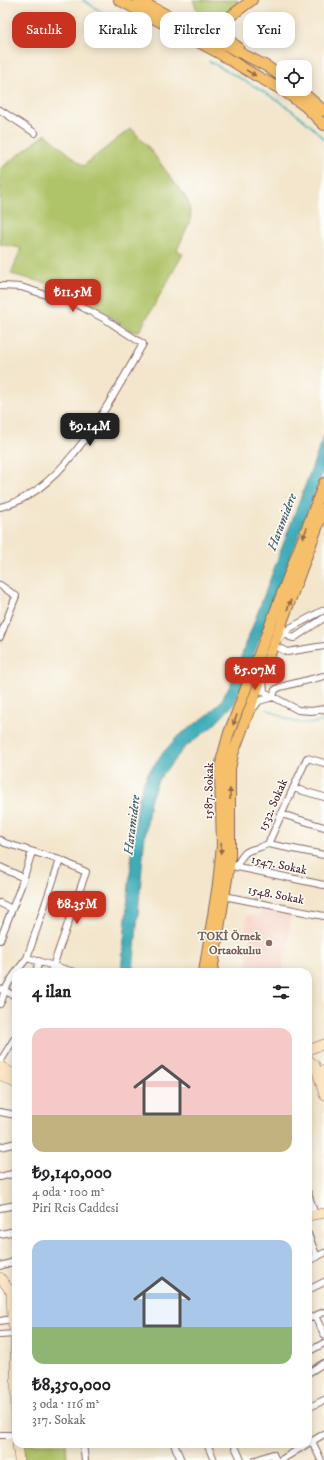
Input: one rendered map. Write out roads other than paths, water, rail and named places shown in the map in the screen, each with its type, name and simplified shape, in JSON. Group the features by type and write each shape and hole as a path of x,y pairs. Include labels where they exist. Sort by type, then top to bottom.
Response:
{"main road":[{"path":"119,0 160,18"},
{"path":"138,0 160,15"},
{"path":"235,12 246,2"},
{"path":"235,45 261,60 276,73"},
{"path":"211,48 295,98 324,125"},
{"path":"211,48 217,52"},
{"path":"229,48 268,67"},
{"path":"307,96 324,111"},
{"name":"1587. Sokak","path":"205,968 218,884 222,845 220,771 222,758 324,483"},
{"name":"1587. Sokak","path":"213,968 224,896 232,866 230,769 233,754 273,646 283,628 324,509"}],"street":[{"path":"0,110 35,133"},
{"path":"0,286 21,287 78,305 105,319 143,344 107,404 72,457 49,481 25,498 0,508"},
{"path":"0,585 16,596 0,638"},
{"path":"283,628 324,610"},
{"path":"273,618 290,637 294,638 324,618"},
{"path":"262,648 273,646 287,652 324,646"},
{"path":"264,671 262,685 264,692 298,710 311,711 324,709"},
{"path":"273,697 275,690 324,676"},
{"path":"244,722 259,701 273,697"},
{"name":"1532. Sokak","path":"232,866 245,852 268,844 307,758 324,763"},
{"path":"293,788 324,797"},
{"path":"281,814 324,827"},
{"path":"0,840 5,843 60,860 86,872 52,968"},
{"path":"268,844 324,855"},
{"path":"0,939 24,878 32,852"},
{"path":"19,968 27,958 60,860"},
{"name":"1547. Sokak","path":"232,866 324,885"},
{"path":"0,867 24,878"},
{"name":"1548. Sokak","path":"224,896 324,916"},
{"path":"0,903 12,909"},
{"path":"27,958 62,968"},
{"path":"37,968 39,962"},
{"path":"2,990 12,977"},
{"path":"2,990 12,994"},
{"path":"0,1004 4,998 2,990"},
{"path":"0,1062 12,1042"},
{"path":"312,1048 324,1044"},
{"path":"312,1062 315,1065 323,1092"},
{"path":"0,1066 12,1073"},
{"path":"323,1092 324,1069"},
{"path":"0,1075 12,1082"},
{"path":"0,1112 12,1114"},
{"path":"0,1147 12,1144"},
{"path":"0,1176 12,1174"},
{"path":"312,1204 316,1215"},
{"path":"0,1208 12,1206"},
{"path":"0,1234 12,1232"},
{"path":"312,1244 317,1257"},
{"path":"312,1259 324,1253"},
{"path":"0,1266 12,1262"},
{"path":"0,1277 12,1292"},
{"path":"312,1288 324,1282"},
{"path":"312,1317 324,1312"},
{"path":"315,1316 324,1334"},
{"path":"0,1320 12,1319"},
{"path":"0,1335 12,1334"},
{"path":"312,1350 324,1342"},
{"path":"312,1370 324,1363"},
{"path":"312,1406 324,1400"},
{"path":"312,1441 324,1434"},
{"path":"0,1435 12,1435"},
{"path":"312,1447 321,1460"},
{"path":"18,1448 19,1460"},
{"path":"84,1448 85,1460"},
{"path":"176,1448 180,1460"},
{"path":"209,1448 214,1460"},
{"path":"236,1448 241,1460"},
{"path":"281,1460 289,1458 302,1448"},
{"path":"256,1460 273,1454 276,1460"}],"water":[{"path":"324,435 324,469 238,696 233,705 213,726 185,747 158,780 150,801 144,844 133,968 121,968 134,831 138,802 143,784 148,773 162,754 177,737 209,714 221,701 231,684"}],"waterway":[{"path":"83,0 102,12"},
{"path":"209,61 284,105 298,115 324,139"},
{"path":"267,709 295,722 308,724 324,721"}],"place":[{"name":"TOKİ Örnek Ortaokulıu","path":"269,943"}],"water label":[{"name":"Haramidere","path":"282,522"},
{"name":"Haramidere","path":"132,825"}]}
